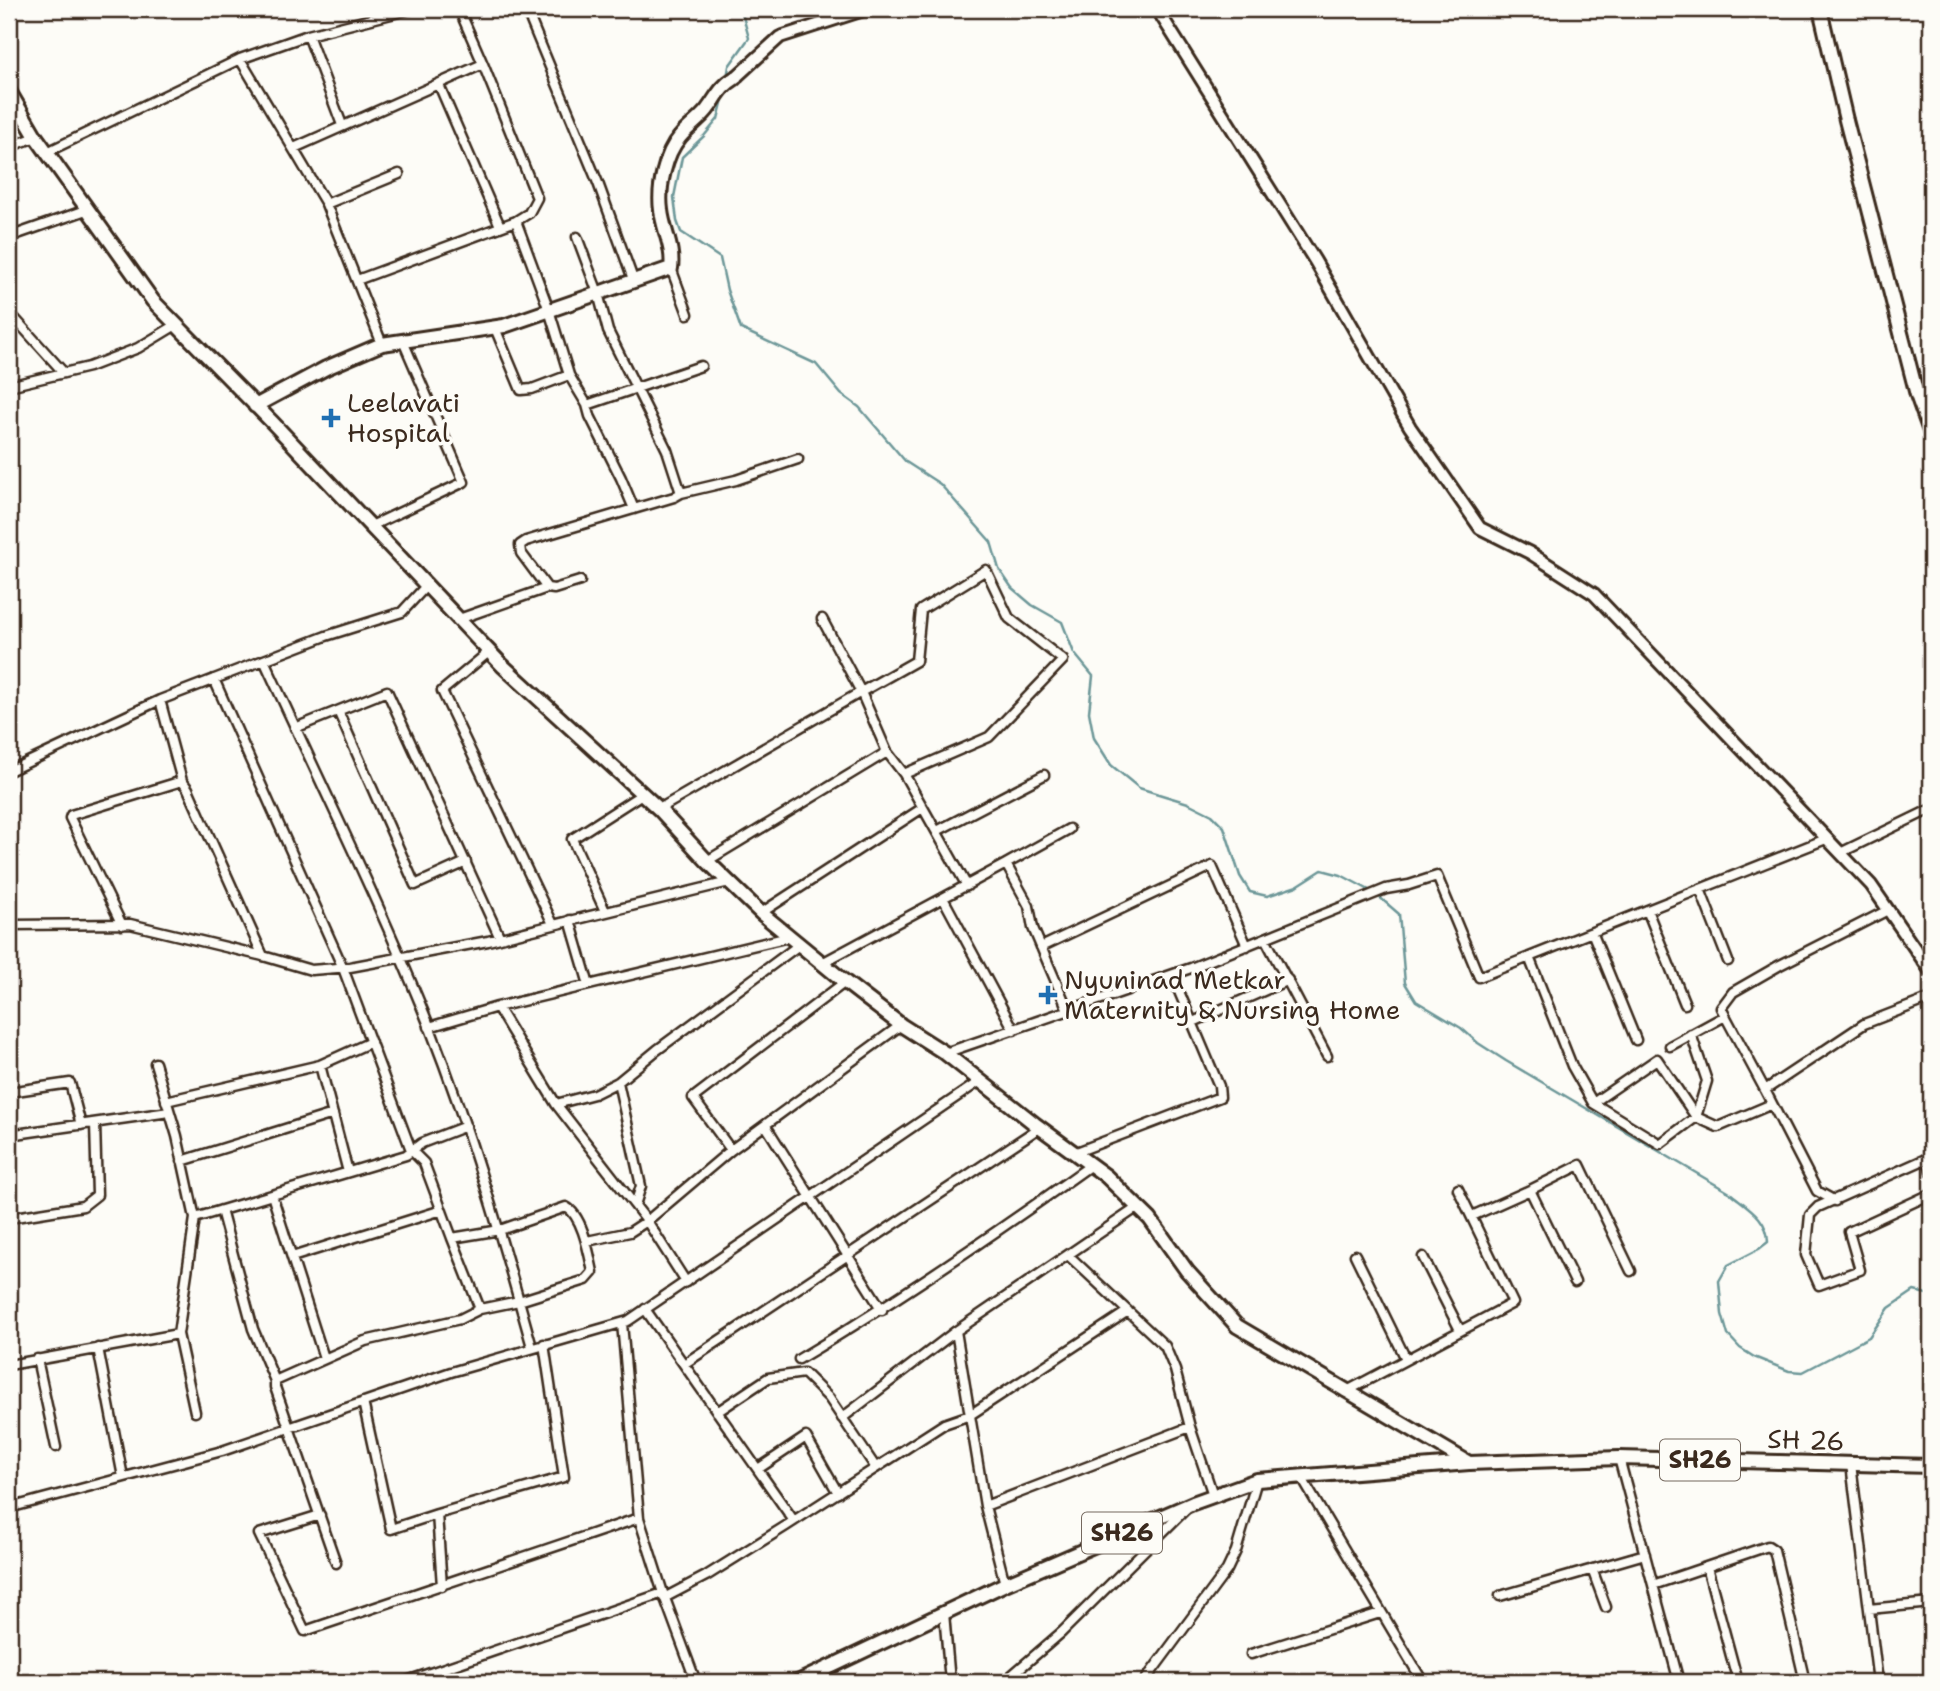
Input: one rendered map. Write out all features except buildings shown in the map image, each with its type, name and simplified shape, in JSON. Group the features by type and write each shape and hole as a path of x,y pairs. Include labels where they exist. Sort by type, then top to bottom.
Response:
{"main road":[{"path":"1820,9 1916,395 1931,434"},
{"path":"255,406 326,368 382,344 495,328 671,268 673,256 660,209 663,178 670,152 678,138 702,116 723,85 735,78"},
{"path":"9,91 36,136 153,301 489,652 659,809 707,861 761,913 901,1025 945,1053 1040,1128 1107,1176 1150,1219 1187,1271 1237,1326 1469,1463"},
{"name":"SH 26","path":"1469,1463 1619,1458 1931,1466"},
{"name":"SH26","path":"798,1682 1004,1584 1193,1503 1257,1480 1469,1463"}],"street":[{"path":"47,152 240,59 308,35 411,9"},
{"path":"356,280 516,221 529,213 537,198 459,9"},
{"path":"526,9 598,183 634,281"},
{"path":"735,78 780,37 867,9"},
{"path":"1157,9 1315,261 1410,427 1480,528 1530,553 1594,594 1871,886 1931,972"},
{"path":"308,35 342,125"},
{"path":"240,59 326,204 382,344"},
{"path":"294,148 483,64"},
{"path":"439,85 500,226"},
{"path":"9,148 36,136"},
{"path":"326,204 399,174"},
{"path":"9,237 89,209"},
{"path":"516,221 549,310 569,375 587,405 634,509"},
{"path":"577,236 598,293 608,331 667,450 681,493"},
{"path":"671,268 688,314"},
{"path":"9,312 64,373"},
{"path":"9,386 89,367 138,348 176,325"},
{"path":"495,328 521,390 532,389 569,375"},
{"path":"371,526 464,482 403,341"},
{"path":"587,405 701,366"},
{"path":"547,588 521,553 520,545 526,541 674,498 681,493 736,480 798,459"},
{"path":"659,809 916,661 921,610 986,570 1009,618 1063,660 989,737 904,774"},
{"path":"459,619 547,588 554,589 580,581"},
{"path":"9,771 160,700 326,635 402,612 427,585"},
{"path":"822,618 861,692 887,752 904,774 967,886"},
{"path":"489,652 442,691 553,924"},
{"path":"264,660 429,1027 466,1126 500,1230 532,1347"},
{"path":"214,679 343,968 411,1150 424,1163 481,1309"},
{"path":"295,728 387,691 500,938"},
{"path":"160,700 183,782 263,956"},
{"path":"338,711 415,885 466,862"},
{"path":"707,861 887,752"},
{"path":"937,831 1044,775"},
{"path":"121,925 76,834 71,815 183,782"},
{"path":"605,911 572,839 642,794"},
{"path":"1840,853 1931,808"},
{"path":"761,913 922,809"},
{"path":"822,963 1069,830"},
{"path":"945,1053 1172,975 1386,889 1437,876 1479,977 1826,839"},
{"path":"1006,864 1029,906 1033,928 1068,1010"},
{"path":"1041,947 1212,866 1247,946"},
{"path":"9,925 130,925 311,970 343,968 500,938 729,882"},
{"path":"1700,889 1728,961"},
{"path":"943,898 1014,1030"},
{"path":"1647,910 1685,1004"},
{"path":"1835,1200 1817,1191 1721,1008 1733,992 1888,910"},
{"path":"570,920 589,985"},
{"path":"1592,932 1636,1040"},
{"path":"1265,938 1327,1056"},
{"path":"429,1027 589,985 794,941"},
{"path":"556,1104 594,1094 618,1082 794,941"},
{"path":"1529,957 1572,1066 1593,1103 1660,1144 1696,1116 1707,1081 1691,1034"},
{"path":"1074,1153 1220,1097 1219,1086 1172,975"},
{"path":"1193,1022 1288,980"},
{"path":"731,1150 693,1098 845,982"},
{"path":"1765,1090 1864,1024 1931,998"},
{"path":"497,1007 556,1104 647,1221 686,1282"},
{"path":"1670,1046 1725,1016"},
{"path":"587,1241 630,1232 647,1221 731,1150 901,1025"},
{"path":"166,1101 320,1065 371,1042"},
{"path":"1593,1103 1657,1059 1696,1116 1718,1127 1772,1104"},
{"path":"155,1063 195,1218 178,1334 195,1412"},
{"path":"320,1065 348,1172"},
{"path":"9,1508 222,1451 532,1347 622,1323 981,1081"},
{"path":"618,1082 641,1186 635,1205"},
{"path":"9,1092 70,1083 81,1125"},
{"path":"9,1135 169,1112"},
{"path":"182,1161 332,1114"},
{"path":"9,1218 83,1206 97,1195 95,1123"},
{"path":"195,1218 406,1155 411,1150 466,1126"},
{"path":"766,1126 881,1310"},
{"path":"684,1364 1040,1128"},
{"path":"1931,1142 1928,1158 1931,1172"},
{"path":"1928,1158 1818,1207 1810,1215 1806,1255 1819,1285 1860,1270 1849,1232 1931,1194"},
{"path":"1472,1216 1580,1164 1632,1270"},
{"path":"799,1359 881,1310 1091,1165"},
{"path":"1345,1391 1513,1303 1458,1189"},
{"path":"1530,1190 1575,1282"},
{"path":"272,1195 324,1358"},
{"path":"275,1381 365,1341 460,1319 481,1309 519,1301 586,1280 593,1272 587,1241 572,1210 566,1206 500,1230 452,1238"},
{"path":"842,1418 956,1331 1138,1207"},
{"path":"221,1210 253,1329 275,1381 336,1563"},
{"path":"292,1257 442,1210"},
{"path":"1068,1255 1165,1346 1175,1370 1190,1427 1213,1495"},
{"path":"1355,1255 1406,1359"},
{"path":"1423,1257 1460,1330"},
{"path":"645,1309 794,1521"},
{"path":"404,1682 664,1596 706,1576 944,1424 970,1415 1128,1311"},
{"path":"622,1323 639,1517 664,1596 696,1682"},
{"path":"956,1331 985,1506 1004,1584"},
{"path":"9,1365 178,1334"},
{"path":"363,1402 391,1529 564,1477 544,1344"},
{"path":"98,1348 122,1477"},
{"path":"37,1359 56,1447"},
{"path":"717,1412 768,1378 804,1373 829,1398 876,1468"},
{"path":"985,1506 1190,1427"},
{"path":"758,1469 806,1437 838,1493"},
{"path":"1619,1458 1679,1682"},
{"path":"1851,1464 1878,1682"},
{"path":"1300,1475 1423,1682"},
{"path":"1144,1682 1227,1570 1236,1551 1257,1480"},
{"path":"1004,1682 1062,1632 1193,1503"},
{"path":"436,1514 442,1586"},
{"path":"320,1515 259,1534 305,1631 639,1517"},
{"path":"1653,1585 1768,1546 1774,1550 1805,1682"},
{"path":"1500,1596 1645,1554"},
{"path":"1707,1567 1738,1682"},
{"path":"1591,1569 1606,1607"},
{"path":"1869,1609 1931,1603"},
{"path":"944,1613 950,1682"},
{"path":"1251,1654 1380,1613"}],"waterway":[{"path":"727,78 729,66 749,38 741,9"},
{"path":"724,95 718,119 682,157 674,197 681,232 720,258 727,290 741,329 816,364 841,394 859,407 906,462 940,484 991,542 999,569 1012,588 1032,605 1062,622 1074,653 1093,676 1089,712 1094,738 1111,765 1139,788 1188,803 1212,815 1224,827 1240,876 1250,892 1267,896 1297,886 1322,870 1341,875 1371,891"},
{"path":"1377,895 1399,914 1405,983 1416,1001 1461,1028 1506,1061 1730,1193 1760,1220 1768,1242 1728,1265 1719,1281 1722,1314 1728,1335 1740,1348 1754,1357 1789,1371 1803,1372 1869,1337 1889,1308 1914,1291 1931,1295"}],"place":[{"name":"Leelavati Hospital","path":"331,418"},
{"name":"Nyuninad Metkar Maternity & Nursing Home","path":"1048,995"}]}
